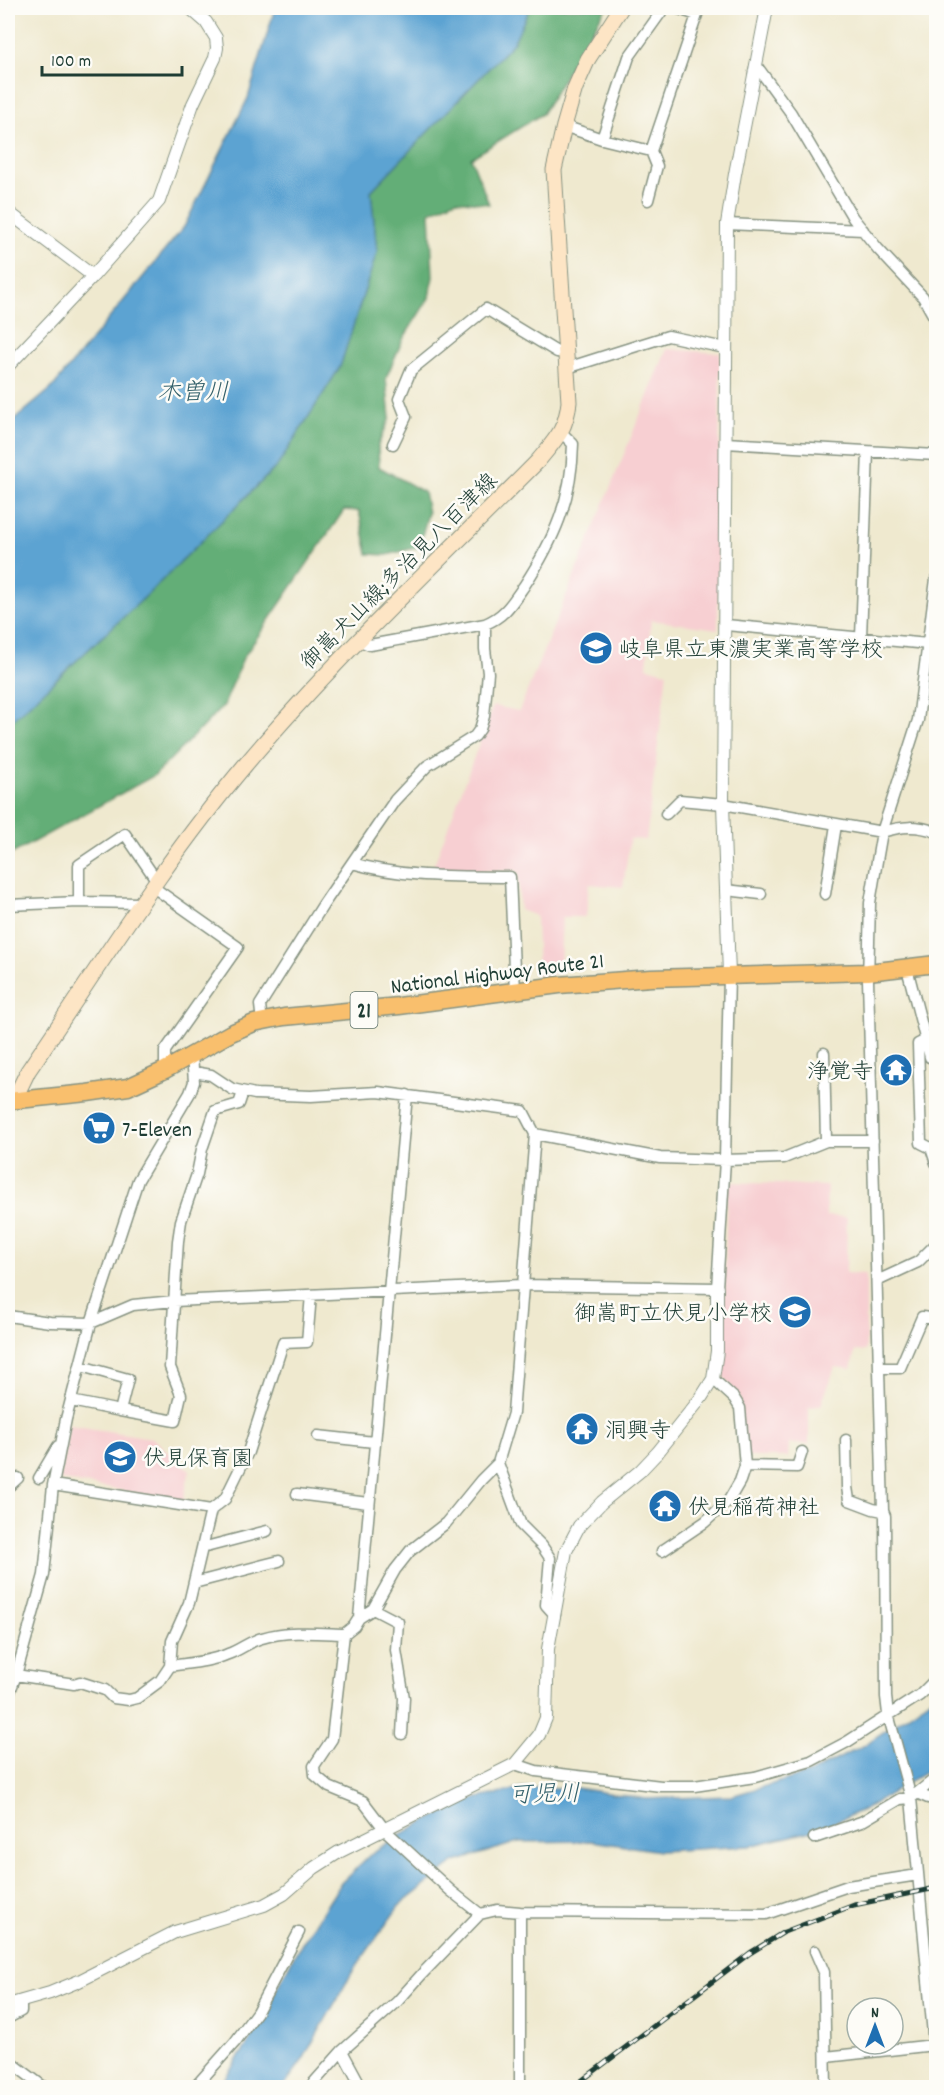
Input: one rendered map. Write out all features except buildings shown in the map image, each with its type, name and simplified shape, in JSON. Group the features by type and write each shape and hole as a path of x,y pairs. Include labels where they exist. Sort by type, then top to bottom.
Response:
{"highway":[{"name":"National Highway Route 21","path":"11,1100 128,1087 165,1071 193,1063 231,1033 284,1017 399,1006 593,982 729,975 868,972 936,964"}],"main road":[{"name":"御嵩犬山線;多治見八百津線","path":"11,1100 140,903 246,765 310,691 562,433 567,420 569,402 554,170 574,88 588,59 621,8"}],"street":[{"path":"8,366 93,276 159,201 193,104 215,58 216,38 206,22 190,8"},
{"path":"602,139 629,57 664,8"},
{"path":"648,200 657,166 651,151 697,15 676,8"},
{"path":"8,2005 79,1981 175,1932 264,1905 284,1894 314,1868 339,1852 515,1764 539,1735 546,1718 548,1649 566,1551 579,1526 658,1452 701,1398 713,1379 717,1352 717,1288 725,1160 729,975 723,804 726,625 724,443 728,224 735,174 767,8"},
{"path":"756,65 791,113 862,230 923,297 936,320"},
{"path":"564,126 602,139 651,151"},
{"path":"8,212 93,276"},
{"path":"728,224 862,230"},
{"path":"393,444 406,417 399,399 411,370 486,309 557,352 567,361 668,336 725,348"},
{"path":"360,641 370,645 486,624 507,611 543,558 556,528 570,481 573,461 573,444 562,433"},
{"path":"724,443 936,455"},
{"path":"861,638 868,452"},
{"path":"826,2057 935,2047 931,1942 918,1875 915,1796 888,1714 886,1696 885,1527 868,972 870,903 882,832 918,720 936,579"},
{"path":"262,1022 260,1005 291,953 395,800 427,766 475,736 480,729 484,716 488,673 485,649 486,624"},
{"path":"726,625 928,644"},
{"path":"666,814 680,801 723,804 882,832 899,826 917,826 936,832"},
{"path":"825,894 836,825"},
{"path":"79,902 79,865 125,834 155,884 238,947 165,1051 165,1071"},
{"path":"352,863 423,875 510,877 515,992"},
{"path":"726,890 761,894"},
{"path":"8,905 79,902 140,903"},
{"path":"907,968 924,1041 930,1057 936,1057"},
{"path":"924,1041 918,1044 921,1143 931,1148 936,1163"},
{"path":"824,1053 825,1141"},
{"path":"8,1697 44,1575 53,1485 62,1438 91,1323 138,1180 190,1093 193,1063 232,1089 255,1094 311,1096 378,1092 523,1111 535,1134 513,1413 498,1463 446,1523 410,1551 394,1570 374,1609 359,1618 354,1626 344,1634 302,1632 278,1634 259,1638 213,1659 170,1666"},
{"path":"71,1401 175,1421 181,1395 170,1367 181,1221 215,1111 239,1104 243,1092"},
{"path":"359,1618 407,1095"},
{"path":"535,1134 660,1158 725,1160 784,1158 825,1141 873,1141"},
{"path":"877,1281 918,1262 936,1244"},
{"path":"8,1316 50,1322 91,1323 133,1305 174,1301 522,1285 717,1288"},
{"path":"16,1675 74,1684 80,1682 105,1690 112,1698 129,1700 137,1698 160,1681 170,1666 172,1641 189,1603 211,1510 225,1499 248,1452 283,1343 307,1342 311,1295"},
{"path":"879,1368 900,1368 922,1317 936,1319"},
{"path":"81,1366 128,1378 120,1411"},
{"path":"662,1551 705,1522 729,1500 740,1482 745,1466 740,1408 734,1398 713,1379"},
{"path":"318,1436 374,1442"},
{"path":"39,1478 62,1438"},
{"path":"846,1440 849,1500 883,1511"},
{"path":"745,1466 797,1467 802,1452"},
{"path":"498,1463 521,1525 543,1546 550,1558 546,1605 555,1615"},
{"path":"8,1487 18,1478"},
{"path":"53,1485 211,1510"},
{"path":"297,1494 368,1503"},
{"path":"202,1548 267,1532"},
{"path":"194,1583 279,1561"},
{"path":"374,1609 398,1622 396,1650 404,1698 402,1734"},
{"path":"344,1634 332,1739 314,1766 315,1775 329,1787 363,1801 385,1830 451,1891 480,1914"},
{"path":"515,1764 536,1771 661,1786 694,1786 755,1777 811,1761 847,1742 920,1695 936,1679"},
{"path":"915,1796 936,1778"},
{"path":"814,1838 861,1822 900,1799 915,1796 936,1797"},
{"path":"309,2088 342,2051 397,2002 480,1914 497,1910 766,1914 848,1886 918,1875"},
{"path":"520,1912 520,2088"},
{"path":"194,2088 257,2012 299,1932"},
{"path":"815,1951 824,1972 826,2088"},
{"path":"8,2018 21,2011 21,2001"},
{"path":"342,2051 362,2088"},
{"path":"8,2060 45,2088"}],"shaded area":[{"name":"岐阜県立東濃実業高等学校","path":"667,349 720,353 718,629 651,620 647,667 667,672 646,840 630,839 623,887 589,884 586,917 562,917 560,972 538,976 536,916 520,910 518,871 432,870 493,706 519,711"},
{"name":"御嵩町立伏見小学校","path":"727,1182 827,1186 826,1216 847,1217 846,1273 866,1274 866,1351 855,1351 851,1369 835,1367 821,1405 809,1408 809,1444 789,1444 788,1457 744,1457 740,1399 723,1376"},
{"name":"伏見保育園","path":"69,1425 152,1438 190,1470 183,1501 60,1480"}],"green space":[{"path":"530,8 606,8 542,114 471,158 489,204 456,200 430,212 433,277 429,298 403,339 386,378 390,418 378,445 379,467 424,492 428,513 419,547 387,555 368,554 359,511 344,510 243,658 224,705 155,775 8,856 8,724 145,597 278,465 340,367 377,252 371,191 513,43"}],"water":[{"name":"木曽川","path":"275,8 530,8 513,43 371,191 377,252 340,367 278,465 145,597 8,724 8,425 52,388 184,227 248,98"},
{"name":"可児川","path":"936,1692 936,1765 867,1808 816,1830 749,1846 660,1851 591,1841 518,1842 455,1862 399,1906 353,1971 302,2061 283,2087 218,2088 247,2045 294,1956 341,1883 373,1852 416,1826 474,1799 524,1788 576,1788 646,1799 731,1796 810,1773 863,1746 929,1700"}],"railway":[{"path":"572,2088 750,1953 784,1932 854,1905 936,1888"}],"place":[{"name":"岐阜県立東濃実業高等学校","path":"596,648"},
{"name":"浄覚寺","path":"896,1070"},
{"name":"7-Eleven","path":"99,1128"},
{"name":"御嵩町立伏見小学校","path":"795,1312"},
{"name":"洞興寺","path":"582,1429"},
{"name":"伏見保育園","path":"120,1457"},
{"name":"伏見稲荷神社","path":"665,1506"}]}
